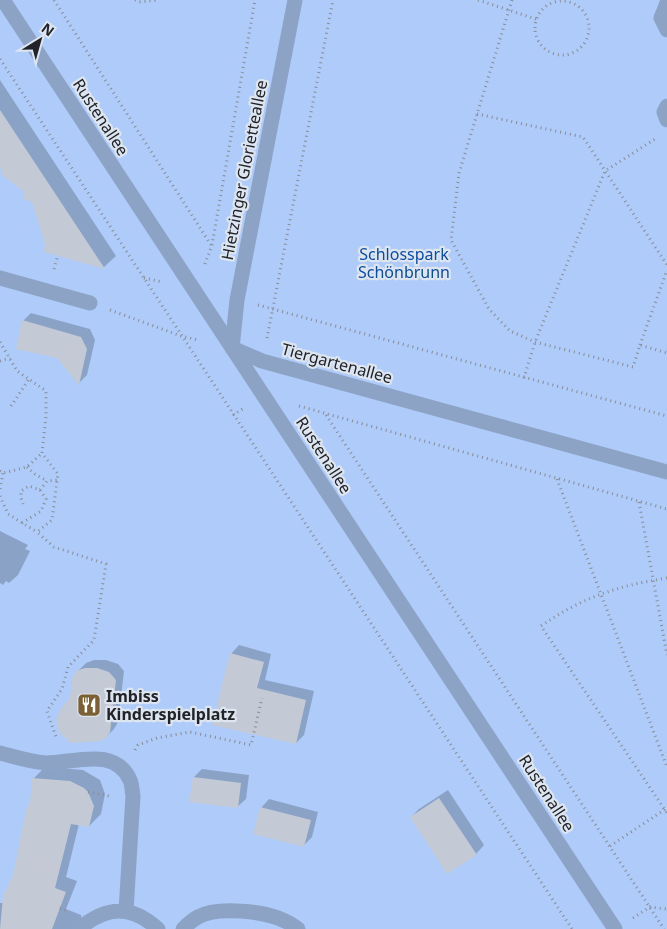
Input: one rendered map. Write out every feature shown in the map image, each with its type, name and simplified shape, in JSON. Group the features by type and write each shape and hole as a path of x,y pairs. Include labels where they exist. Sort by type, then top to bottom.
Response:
{"street":[{"name":"Rustenallee","path":"3,0 615,929"},
{"name":"Hietzinger Glorietteallee","path":"232,348 237,300 295,0"},
{"path":"667,3 661,18 667,30"},
{"path":"667,106 664,112 667,120"},
{"path":"0,278 90,303"},
{"name":"Tiergartenallee","path":"232,348 262,361 667,472"},
{"path":"0,752 20,759 44,763 91,758 109,760 122,770 130,780 133,796 126,911"},
{"path":"79,929 91,918 108,912 126,911 142,917 158,929"},
{"path":"182,929 198,917 209,913 228,911 270,916 284,920 298,929"}],"path":[{"path":"54,0 212,246"},
{"path":"135,0 139,2 159,0"},
{"path":"143,278 195,291 212,246 255,0"},
{"path":"262,361 333,0"},
{"path":"478,0 536,19"},
{"path":"512,0 459,173 452,240 490,309 510,332 535,342 634,367 667,270"},
{"path":"556,1 574,3 587,17 588,35 578,49 571,53 554,54 540,44 535,28 536,19 540,11 556,1"},
{"path":"0,59 572,929"},
{"path":"477,114 583,137 667,265"},
{"path":"524,378 535,342 605,171 659,136"},
{"path":"237,300 667,416"},
{"path":"90,303 181,336 232,348"},
{"path":"0,342 17,371 46,391 46,416 42,453 27,467 2,472 0,489"},
{"path":"640,345 667,353"},
{"path":"0,361 10,358"},
{"path":"11,406 30,379"},
{"path":"233,415 263,395 326,415 667,510"},
{"path":"326,415 664,929"},
{"path":"37,532 52,520 58,474 42,453"},
{"path":"27,467 47,481 57,480"},
{"path":"557,479 667,767"},
{"path":"40,490 47,481"},
{"path":"22,523 41,510 46,499 40,490 30,486 21,491 20,498 23,504"},
{"path":"0,496 8,514 37,532 54,546 106,564 94,640 68,667 62,689 47,711 64,762"},
{"path":"639,502 667,655"},
{"path":"667,578 637,583 600,593 577,603 540,626 667,813"},
{"path":"122,770 138,745 157,738 190,732 251,745 262,698"},
{"path":"610,846 666,809"},
{"path":"629,920 650,907 667,909"}],"green space":[{"name":"Schlosspark Schönbrunn","path":"0,0 667,0 667,929 0,929"}],"building":[{"path":"0,110 105,269 44,252 45,244 32,202 24,199 23,191 2,175 0,165"},
{"path":"22,320 81,337 87,349 79,385 57,358 16,349"},
{"path":"230,653 264,662 257,688 306,700 296,744 212,725"},
{"name":"Imbiss Kinderspielplatz","path":"85,668 97,668 109,672 116,680 110,732 106,738 100,741 71,743 59,732 56,720 60,710 69,699 72,678 76,671"},
{"path":"193,777 241,783 238,808 189,802"},
{"path":"32,778 70,781 88,792 94,806 89,827 71,824 55,888 66,892 52,929 0,929 3,896 13,875 26,810 30,802"},
{"path":"439,798 477,855 447,874 410,817"},
{"path":"260,807 311,820 304,847 253,834"}],"place":[{"name":"Imbiss Kinderspielplatz","path":"89,705"}]}
